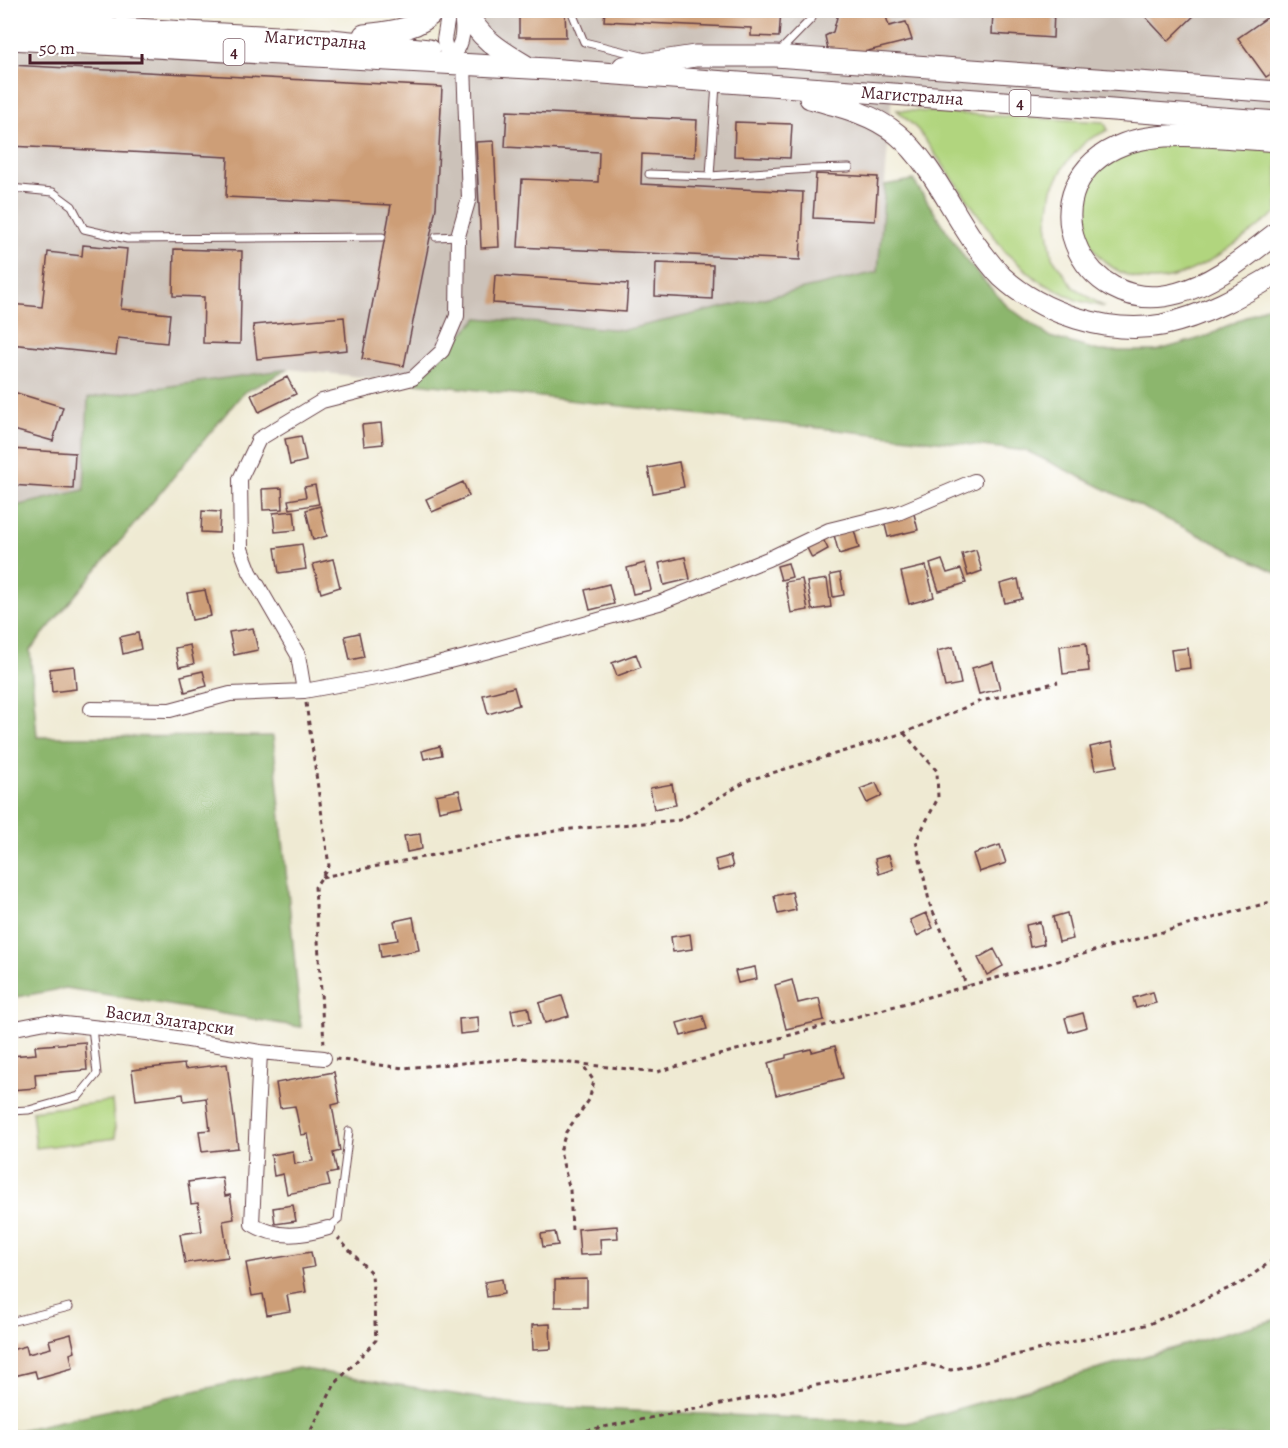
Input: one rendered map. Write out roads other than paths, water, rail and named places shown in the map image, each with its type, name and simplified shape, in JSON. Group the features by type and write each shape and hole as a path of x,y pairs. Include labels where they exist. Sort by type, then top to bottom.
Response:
{"main road":[{"path":"331,40 404,29 430,17 435,10"},
{"path":"466,10 477,30 491,43 526,66"},
{"name":"Магистрална","path":"17,25 548,69"},
{"name":"Магистрална","path":"17,25 331,40 420,48 451,60 548,69 1278,122"},
{"path":"589,72 695,56 776,56 1278,92"},
{"path":"763,85 836,104 869,116 897,134 919,157 978,248 1002,277 1038,302 1077,320 1120,327 1161,325 1196,315 1229,301 1278,273"},
{"path":"1278,141 1166,136 1145,138 1124,144 1106,152 1083,173 1071,203 1070,220 1078,252 1095,274 1122,291 1152,297 1177,293 1220,274 1278,232"}],"street":[{"path":"304,691 298,655 250,572 241,549 240,479 259,439 322,401 413,378 442,351 457,316 458,236 469,198 451,60 444,33 449,10"},
{"path":"451,60 463,39 460,10"},
{"path":"91,709 170,710 230,694 304,691 398,674 485,652 659,603 768,560 830,530 898,513 974,481"},
{"name":"Васил Златарски","path":"10,1029 46,1022 147,1033 260,1052 324,1058"},
{"path":"260,1052 252,1224 266,1232 305,1235 328,1228"}],"lane":[{"path":"67,10 94,11 126,30"},
{"path":"571,10 584,42 659,61"},
{"path":"776,56 812,18 815,10"},
{"path":"710,176 716,82"},
{"path":"649,174 710,176 849,168"},
{"path":"10,188 53,192 72,206 84,229 127,239 382,237"},
{"path":"436,237 458,236"},
{"path":"10,1111 29,1110 79,1096 97,1074 92,1027"},
{"path":"328,1228 338,1220 349,1131"},
{"path":"10,1322 69,1307"}]}
